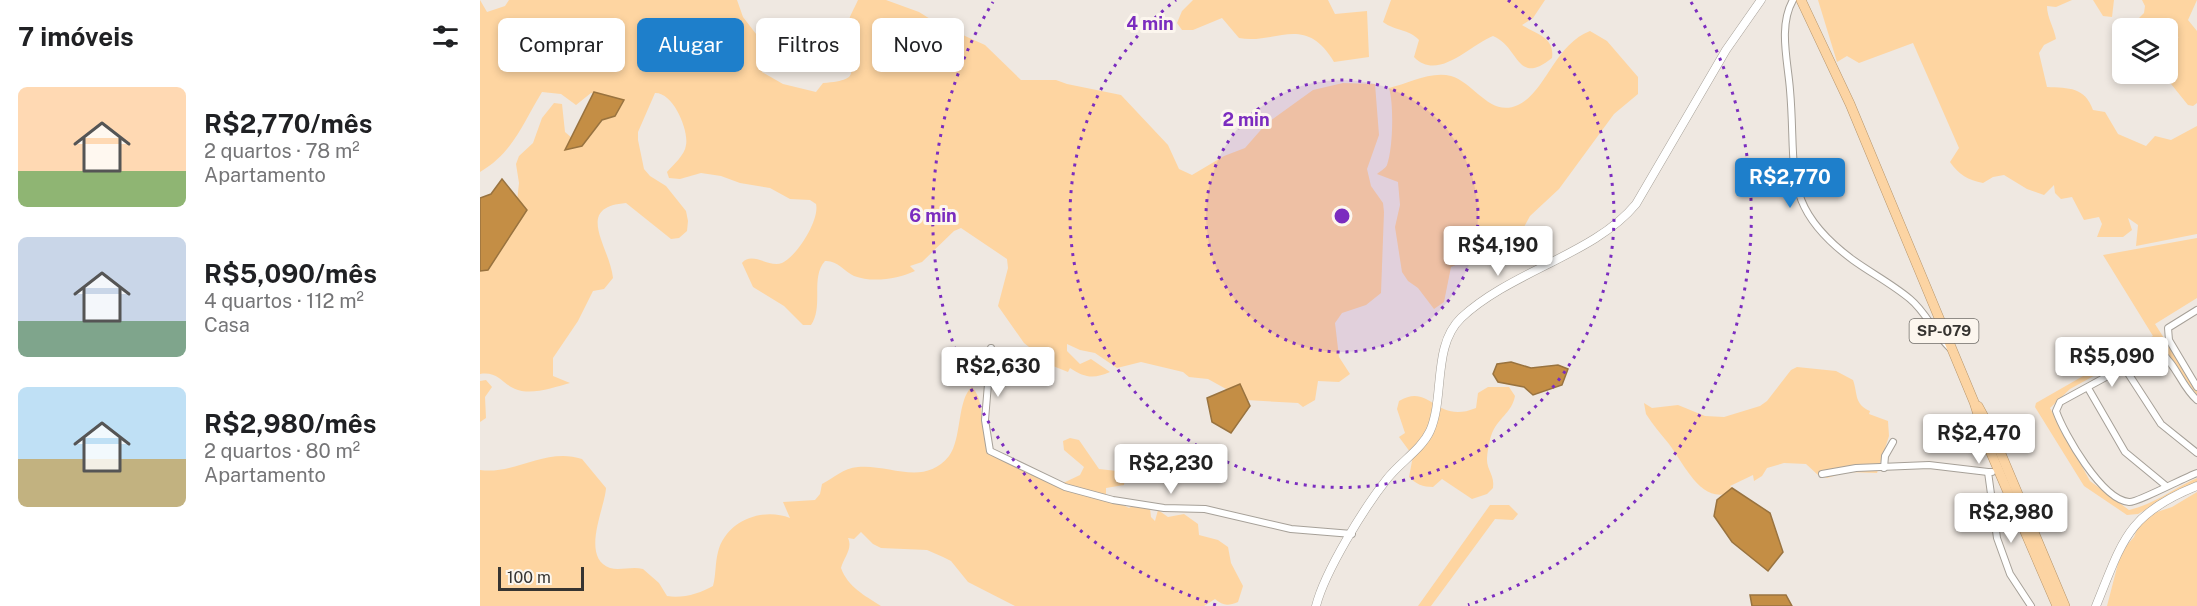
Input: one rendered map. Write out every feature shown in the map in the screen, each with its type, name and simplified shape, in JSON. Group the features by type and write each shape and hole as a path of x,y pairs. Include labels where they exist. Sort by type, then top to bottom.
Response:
{"highway":[{"name":"SP-079","path":"1801,0 1821,40 1974,402 1991,430 2028,528"},
{"name":"SP-079","path":"1807,0 1821,40"},
{"path":"1974,402 1993,472 2028,528 2057,606"},
{"path":"2032,538 2066,606"}],"street":[{"path":"1316,606 1352,534 1387,479 1418,448 1430,431 1445,351 1459,320 1524,274 1608,231 1622,221 1636,204 1726,50 1761,0"},
{"path":"1793,0 1789,11 1785,41 1796,178 1802,207 1820,233 1852,260 1908,297 1940,338 1952,349"},
{"path":"2197,310 2168,328 2169,340 2197,387"},
{"path":"991,348 985,420 990,451 1065,487 1113,500 1164,508 1205,508 1291,529 1352,534"},
{"path":"2197,400 2184,385 2170,360 2160,352 2148,354 2060,402 2055,411 2093,476 2123,500 2129,502 2197,473"},
{"path":"2124,367 2161,424 2197,453"},
{"path":"2088,388 2125,452 2165,485"},
{"path":"1884,468 1884,456 1893,442"},
{"path":"1822,474 1856,468 1929,465 1993,472 1996,538 2010,574 2031,606"},
{"path":"2096,606 2121,546 2138,521 2156,505 2197,486"}],"shaded area":[{"path":"480,0 487,12 505,6 509,0 737,0 744,18 637,18 637,72 744,72 744,18 756,34 756,72 762,72 783,84 816,92 823,83 846,79 851,72 860,72 860,18 850,18 858,0 886,0 929,18 872,18 872,72 964,72 964,35 985,45 1021,80 1056,80 1121,95 1168,145 1179,169 1192,175 1224,156 1245,148 1266,124 1313,90 1343,83 1375,84 1379,135 1367,169 1371,186 1383,203 1381,293 1366,305 1342,313 1335,323 1339,357 1350,374 1339,382 1318,381 1315,400 1303,407 1298,403 1246,400 1208,379 1189,377 1183,372 1141,362 1117,368 1095,353 1067,344 1067,351 1080,364 1091,359 1110,372 1090,376 1080,374 1070,368 1068,372 1053,366 1024,343 998,306 1008,268 1007,259 961,228 954,231 922,262 910,266 915,271 901,276 877,280 861,278 833,262 825,261 818,276 815,317 811,325 803,325 784,306 753,287 742,263 756,259 777,264 788,259 800,246 811,228 816,204 810,200 790,199 770,188 740,183 721,176 701,173 680,179 669,178 667,172 685,149 685,130 674,105 662,94 655,93 638,132 644,169 650,176 666,186 686,211 687,231 679,238 671,239 626,203 610,206 601,212 598,230 613,278 604,289 593,291 578,321 553,358 553,376 570,383 537,391 524,391 513,388 496,376 480,374 480,257 517,201 519,183 516,164 519,156 533,143 542,118 554,103 562,104 565,132 572,138 589,137 608,114 608,97 591,93 576,105 561,94 542,92 509,147 480,172"},
{"path":"1193,0 1328,0 1335,14 1367,11 1369,57 1334,62 1323,47 1301,35 1239,38 1222,18 1193,30 1182,30 1177,23 1182,11"},
{"path":"1391,0 1545,0 1533,18 1522,25 1548,41 1551,45 1552,58 1540,66 1525,67 1502,41 1493,36 1443,64 1433,66 1423,64 1414,57 1419,40 1383,22"},
{"path":"1818,0 2072,0 2056,7 2047,6 2056,39 2044,45 2039,53 2047,87 2075,90 2081,93 2090,102 2093,110 2105,112 2118,134 2146,146 2155,136 2171,140 2197,126 2197,234 2136,246 2138,225 2128,218 2132,230 2123,237 2097,237 2102,224 2099,217 2084,220 2072,197 2061,199 2055,193 2054,185 2044,195 2027,189 2004,175 1993,177 1983,183 1964,176 1950,162 1959,148 1913,43 1859,63 1847,56 1837,62"},
{"path":"2093,0 2114,0 2112,17 2103,16"},
{"path":"2142,0 2197,0 2188,20 2197,31 2197,103 2193,106 2188,105 2171,84 2178,84 2178,18 2139,18 2144,13 2145,6"},
{"path":"1590,31 1607,41 1638,77 1638,94 1614,114 1559,189 1530,216 1512,249 1500,264 1460,263 1451,267 1444,302 1434,309 1402,272 1395,227 1400,205 1398,182 1377,174 1387,165 1391,148 1392,115 1389,88 1435,75 1451,76 1491,103 1508,108 1528,99 1568,47"},
{"path":"594,92 624,100 615,116 602,120 582,146 565,150"},
{"path":"502,179 527,210 488,270 480,271 480,198 491,194"},
{"path":"2197,238 2197,298 2155,324 2197,390 2197,395 2157,341 2070,389 2050,408 2090,481 2129,510 2155,500 2197,478 2197,482 2138,514 2127,515 2084,486 2035,407 2036,403 2153,336 2103,255"},
{"path":"1511,362 1531,368 1558,365 1568,369 1562,385 1533,395 1524,387 1498,382 1493,374 1497,364"},
{"path":"1797,367 1836,371 1853,380 1861,405 1870,411 1869,414 1888,421 1889,436 1877,473 1848,472 1827,478 1818,475 1806,464 1784,463 1767,468 1762,476 1754,481 1753,475 1730,486 1735,490 1724,494 1713,494 1704,489 1688,473 1646,414 1644,403 1652,408 1678,405 1705,416 1724,417 1760,406 1767,401 1791,370"},
{"path":"486,380 492,387 485,397 486,418 480,422 480,381"},
{"path":"1240,384 1250,406 1231,433 1212,422 1207,398"},
{"path":"972,387 977,393 981,408 985,439 991,449 1010,465 1022,464 1059,485 1080,475 1084,467 1064,450 1063,441 1070,438 1079,440 1099,469 1117,471 1125,476 1124,485 1106,488 1106,497 1129,508 1135,504 1150,508 1151,517 1155,521 1158,510 1168,517 1184,514 1198,524 1199,535 1218,540 1228,547 1231,563 1243,586 1238,602 1226,605 1215,599 1204,606 1015,606 968,582 951,561 943,557 927,550 881,548 873,544 861,532 854,539 848,538 849,549 841,568 852,585 881,606 480,606 480,470 506,469 556,456 582,459 606,488 595,543 601,562 614,569 643,569 659,583 667,596 685,596 713,586 717,556 722,541 729,532 746,519 768,514 790,518 783,502 815,500 820,494 822,484 843,471 853,468 870,467 918,472 939,465 953,449 964,400"},
{"path":"1488,387 1509,387 1515,396 1511,407 1494,430 1490,441 1487,460 1493,488 1487,494 1472,499 1442,479 1433,487 1423,486 1409,477 1413,456 1399,437 1405,433 1397,409 1399,401 1419,396 1442,408 1462,412 1476,408 1478,393"},
{"path":"1732,488 1770,513 1783,552 1768,571 1732,542 1714,516 1717,500"},
{"path":"2197,492 2197,606 2107,606 2121,552 2134,537 2142,517 2172,507"},
{"path":"1490,505 1509,505 1518,514 1513,520 1495,519 1431,606 1418,606"},
{"path":"1750,595 1786,595 1792,606 1752,606"}]}
